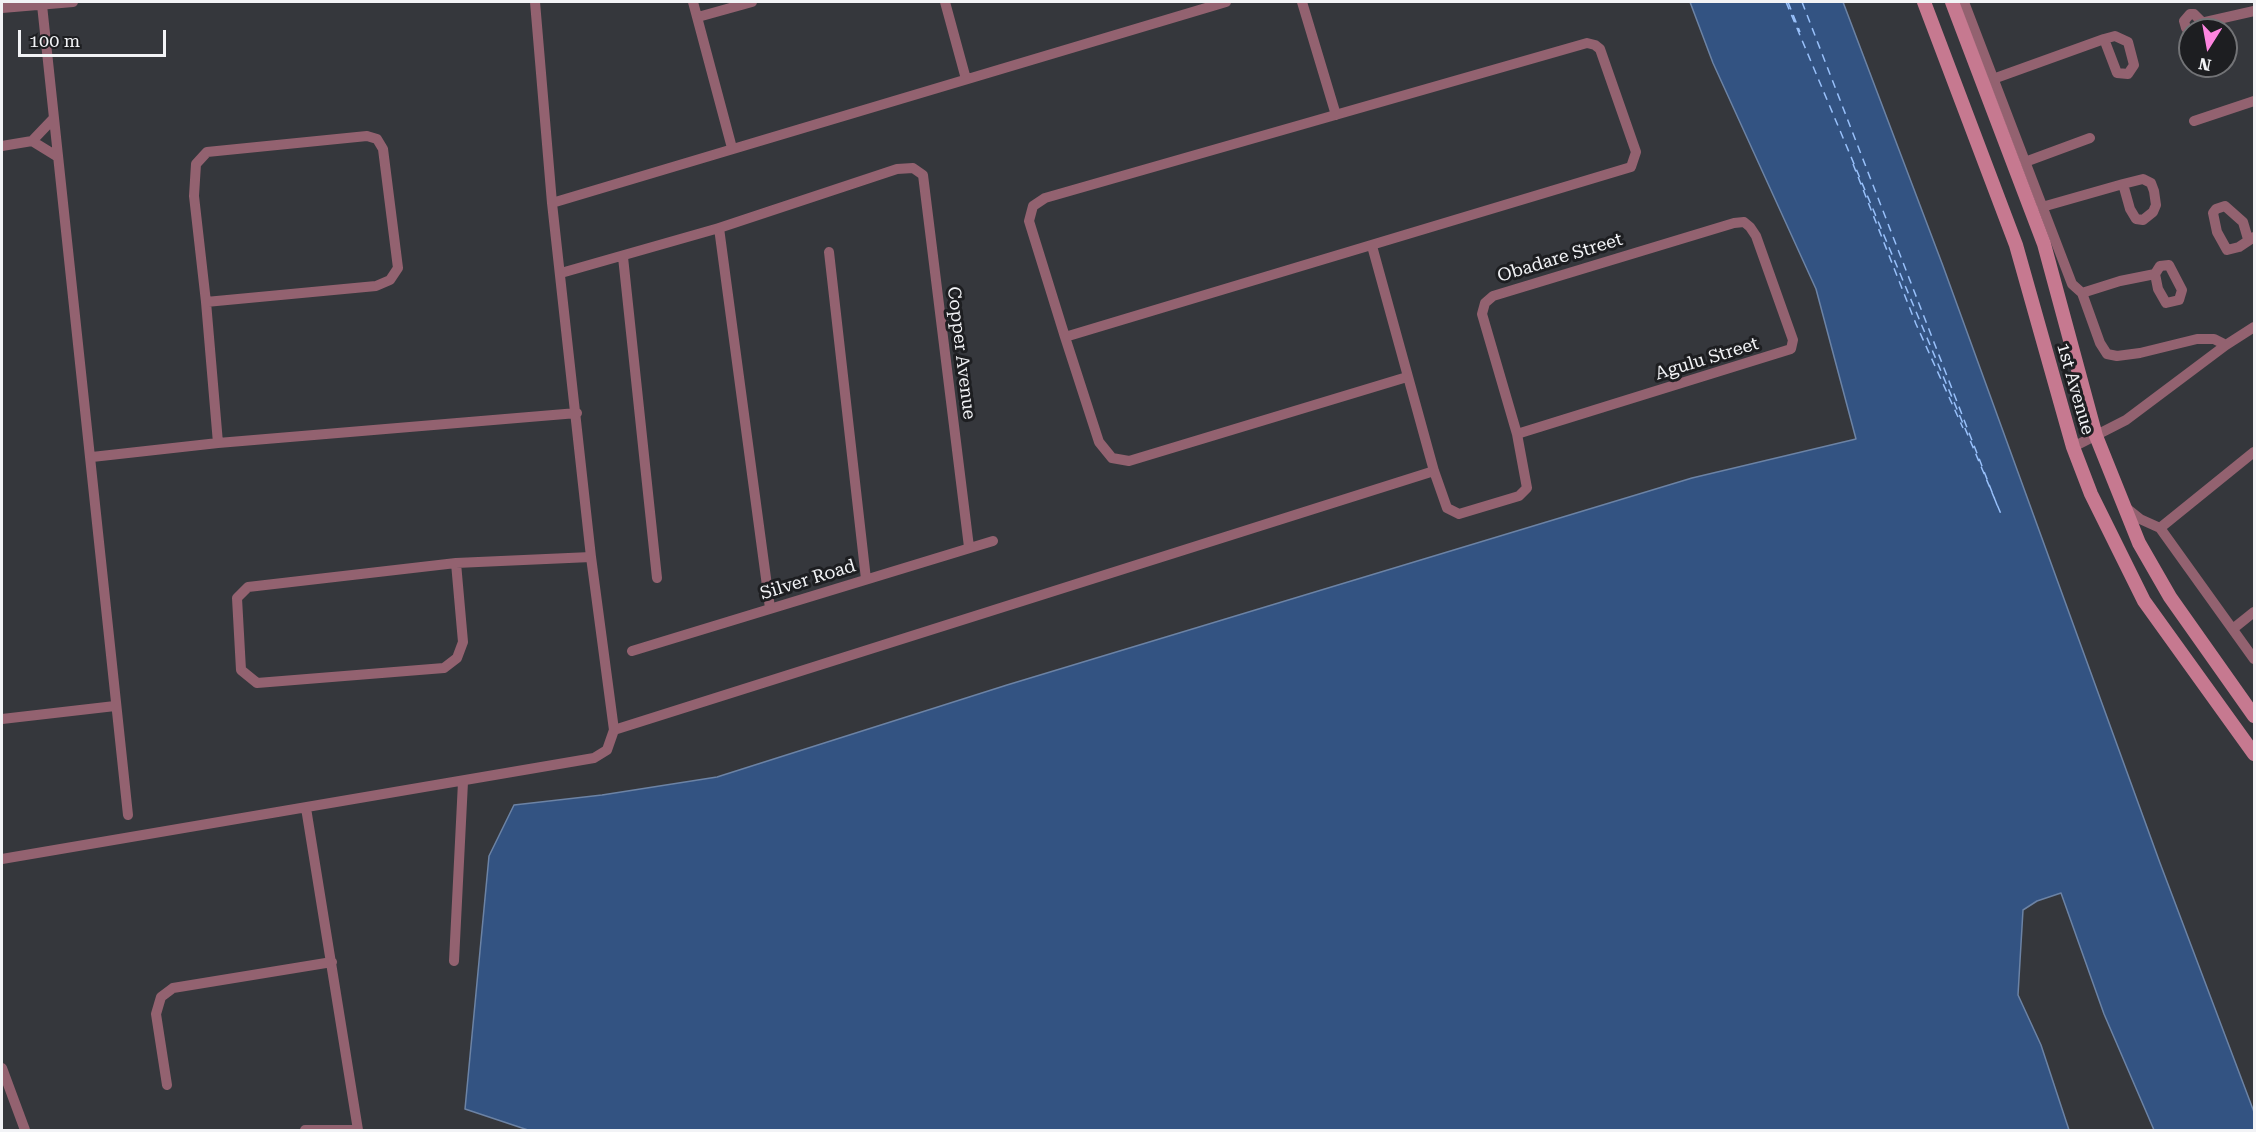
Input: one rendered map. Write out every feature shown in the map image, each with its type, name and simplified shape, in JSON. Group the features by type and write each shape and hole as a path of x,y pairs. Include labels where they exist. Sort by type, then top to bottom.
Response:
{"main road":[{"name":"1st Avenue","path":"1924,2 2016,245 2073,447 2108,532 2144,601 2254,754"},
{"name":"1st Avenue","path":"1952,2 2044,244 2096,436 2139,543 2170,597 2254,716"}],"street":[{"path":"2,8 73,2"},
{"path":"2,860 463,782 594,758 607,750 614,730 591,557 577,413 552,203 535,2"},
{"path":"693,2 732,148"},
{"path":"698,17 752,2"},
{"path":"945,2 966,79"},
{"path":"552,203 1226,2"},
{"path":"1302,2 1336,115"},
{"path":"1964,2 2072,284 2078,292 2082,293 2120,281 2155,274"},
{"path":"42,5 92,457 115,706 128,815"},
{"path":"2230,18 2254,11"},
{"path":"2187,18 2190,14 2199,18"},
{"path":"1993,79 2104,39"},
{"path":"1065,337 1631,167 1636,152 1600,49 1587,43 1045,198 1034,206 1029,221 1065,337 1099,442 1112,458 1130,461 1407,377"},
{"path":"2194,121 2254,101"},
{"path":"2,146 32,141 54,118"},
{"path":"206,302 376,286 390,280 398,268 383,149 377,140 367,136 207,152 196,164 194,196 218,443"},
{"path":"2025,162 2090,138"},
{"path":"32,141 58,157"},
{"name":"Copper Avenue","path":"719,228 897,169 913,168 923,175 969,547"},
{"path":"2042,207 2123,184"},
{"name":"Obadare Street","path":"1434,471 1447,508 1459,514 1519,496 1527,488 1517,434 1482,314 1485,303 1493,296 1734,223 1744,222 1756,236"},
{"path":"561,273 719,228 770,609"},
{"name":"Agulu Street","path":"1517,434 1791,349 1793,340 1756,236"},
{"path":"614,730 1434,471 1372,246"},
{"path":"829,252 866,579"},
{"path":"623,257 657,578"},
{"path":"2082,293 2100,343 2107,354 2117,356 2140,353 2197,339 2214,339 2226,345"},
{"path":"2073,447 2126,420 2226,345 2254,327"},
{"path":"92,457 218,443 577,413"},
{"path":"2160,528 2254,452"},
{"path":"2125,507 2140,519 2160,528 2234,628 2254,659"},
{"name":"Silver Road","path":"632,651 993,541"},
{"path":"456,563 463,642 457,658 444,668 257,683 241,670 237,598 248,587 456,563 591,557"},
{"path":"2234,628 2254,612"},
{"path":"2,719 115,706"},
{"path":"454,961 463,782"},
{"path":"305,1131 358,1130 306,807"},
{"path":"167,1085 156,1014 161,997 173,988 332,962"},
{"path":"2,1068 26,1131"}],"water":[{"path":"1690,2 1843,2 1943,266 2160,863 2254,1112 2254,1130 2154,1130 2104,1014 2061,893 2037,901 2023,910 2018,995 2041,1045 2069,1130 528,1130 465,1109 489,856 514,805 602,795 717,777 1007,685 1692,478 1856,439 1816,289 1713,63"}],"ferry route":[{"path":"1786,2 2001,514"},
{"path":"1788,2 1800,32"},
{"path":"1802,2 1999,510"},
{"path":"1853,164 1916,324 1963,428"}]}
